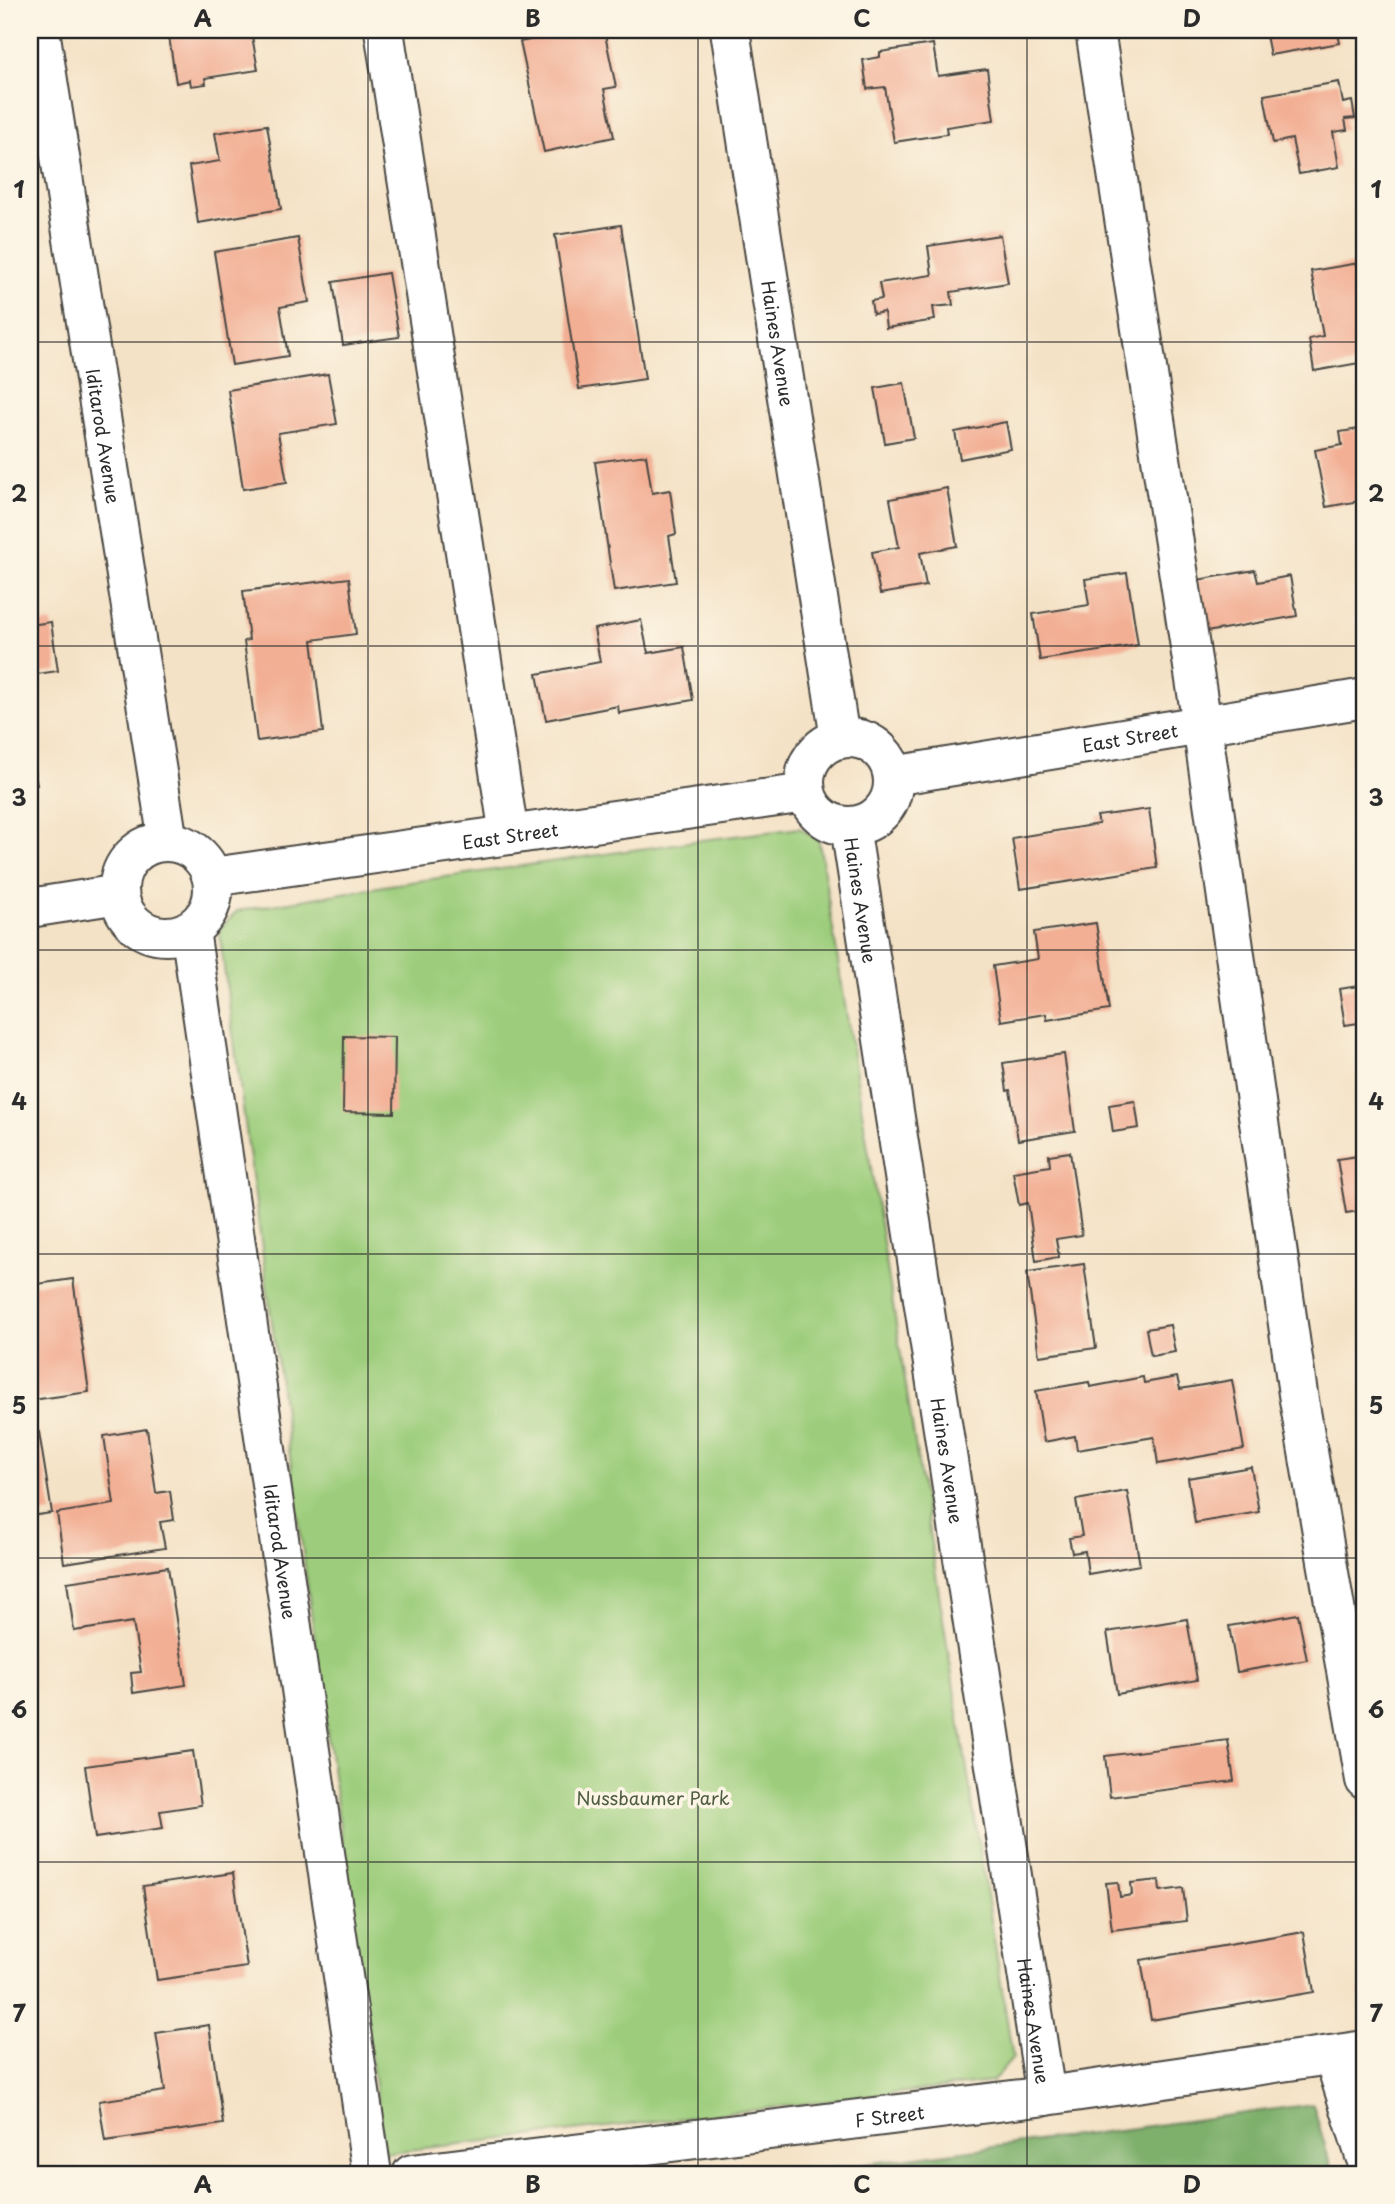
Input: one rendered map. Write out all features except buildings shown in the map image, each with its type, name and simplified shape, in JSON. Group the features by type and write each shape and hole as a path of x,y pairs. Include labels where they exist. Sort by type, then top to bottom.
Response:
{"street":[{"name":"Iditarod Avenue","path":"40,30 168,842"},
{"path":"384,30 509,835"},
{"name":"Haines Avenue","path":"730,30 840,739"},
{"path":"1095,30 1202,724 1298,1394 1365,1780"},
{"name":"East Street","path":"893,776 1365,698"},
{"path":"854,738 879,750 888,761 893,776 893,790 878,816 865,823 850,826 836,824 823,817 806,793 808,765 816,753 827,744 840,739 854,738"},
{"name":"East Street","path":"212,877 806,793"},
{"name":"Haines Avenue","path":"850,826 1046,2096"},
{"path":"168,842 183,845 196,852 212,877 214,893 202,920 190,930 176,935 162,936 147,932 133,923 124,910 119,894 120,878 127,863 138,851 152,844 168,842"},
{"path":"30,908 119,894"},
{"name":"Iditarod Avenue","path":"190,930 372,2174"},
{"path":"1349,2052 1365,2156"},
{"name":"F Street","path":"412,2174 1046,2096 1349,2052"}],"green space":[{"name":"Nussbaumer Park","path":"800,828 819,841 1013,2058 992,2082 384,2153 219,930 237,911 390,885"},
{"path":"1313,2104 1333,2174 791,2174"}]}
